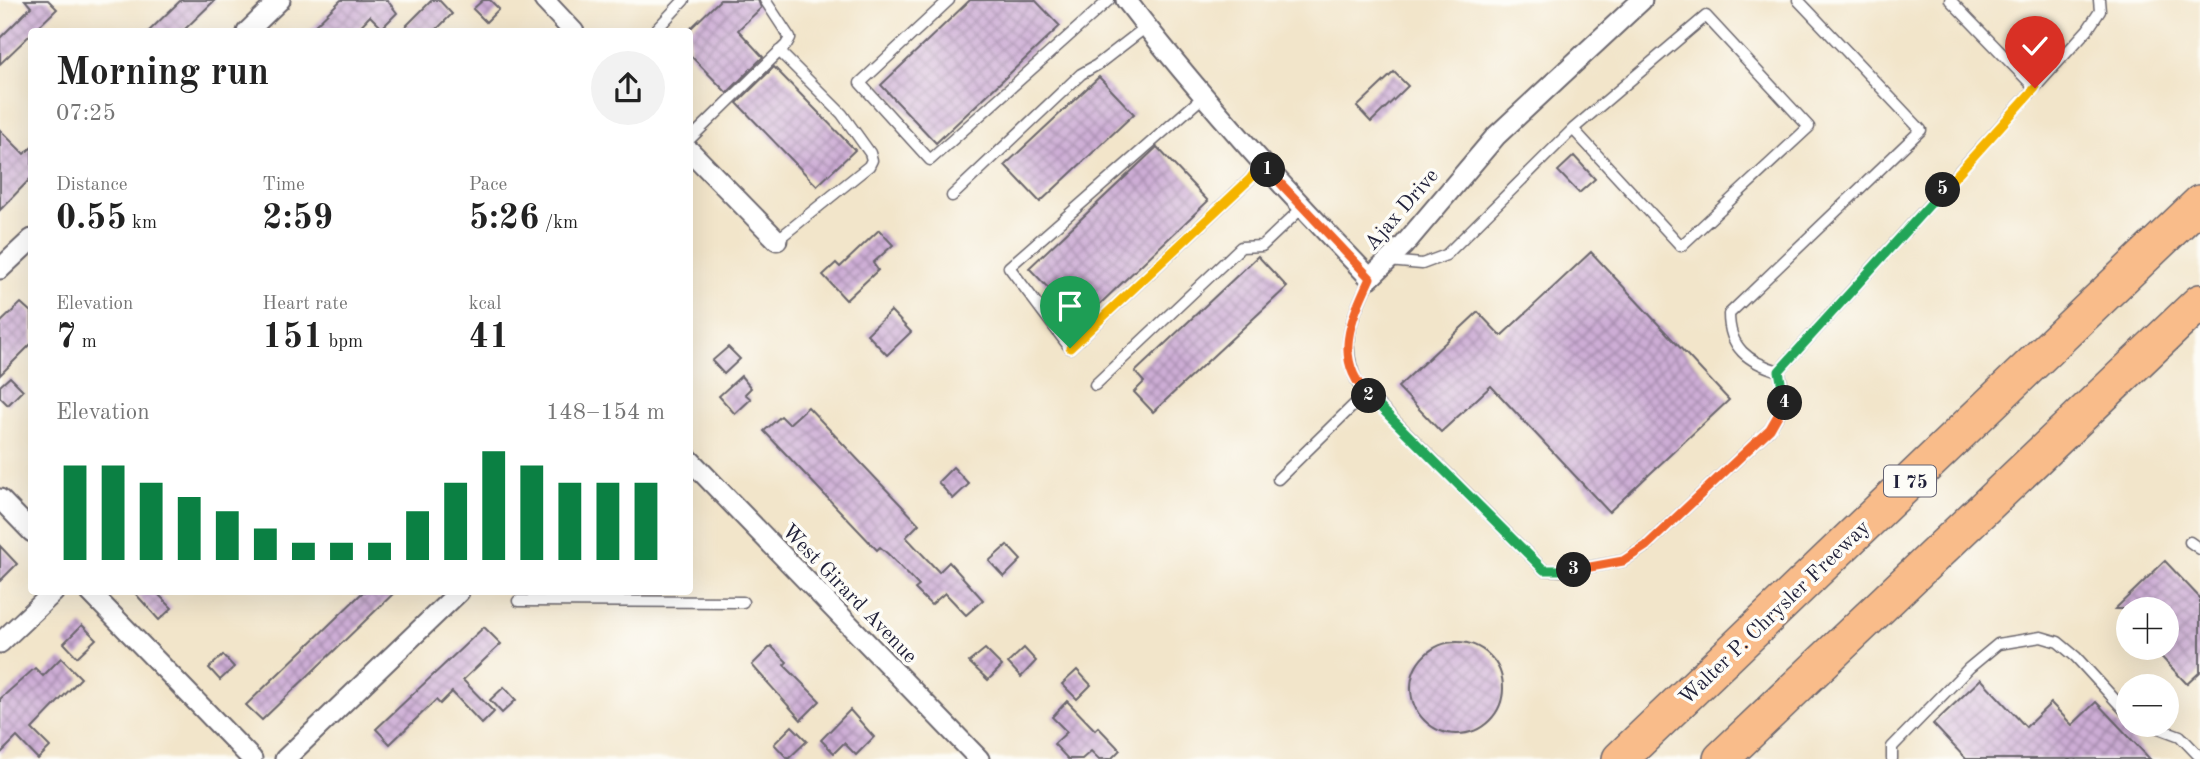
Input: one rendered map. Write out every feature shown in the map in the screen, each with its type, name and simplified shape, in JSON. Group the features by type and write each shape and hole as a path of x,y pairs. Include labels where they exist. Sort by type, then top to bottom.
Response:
{"highway":[{"name":"Walter P. Chrysler Freeway","path":"1620,759 2200,202"},
{"path":"1721,759 2200,302"}],"street":[{"path":"251,28 280,0"},
{"path":"544,0 570,28"},
{"name":"Ajax Drive","path":"1126,0 1204,96 1303,208 1370,278 1496,136 1642,0"},
{"path":"693,161 777,240"},
{"path":"0,269 28,243"},
{"name":"West Girard Avenue","path":"693,463 979,759"},
{"path":"0,499 28,528"},
{"path":"0,643 51,595"},
{"path":"93,595 252,759"},
{"path":"285,759 456,595"}],"lane":[{"path":"657,28 684,0"},
{"path":"693,136 790,38 765,0"},
{"path":"949,0 860,83 930,160 1109,0"},
{"path":"1779,371 1758,365 1738,347 1729,332 1728,314 1921,130 1798,0"},
{"path":"1950,0 2035,88"},
{"path":"1779,371 2088,29 2100,11 2099,0"},
{"path":"1387,261 1422,264 1446,255 1573,129 1706,16 1810,127 1681,246 1573,129"},
{"path":"952,196 1081,74 1146,27"},
{"path":"777,240 869,166 872,160 870,153 842,114 779,51"},
{"path":"1204,96 1010,267 1070,348 1250,179 1262,162"},
{"path":"1095,385 1241,247 1262,246 1303,208"},
{"path":"1370,278 1351,320 1348,356 1357,384 1544,570 1567,571 1623,561 1646,546 1770,429 1786,402 1779,371"},
{"path":"1278,479 1366,393"},
{"path":"2190,541 2200,549"},
{"path":"519,601 743,602"},
{"path":"1892,759 1892,747 1969,667 1998,644 2041,637 2058,642 2076,657 2116,700"},
{"path":"2179,736 2200,757"}],"building":[{"path":"25,0 48,0 57,9 37,28 28,28 28,37 0,64 0,38 31,7"},
{"path":"181,0 215,0 186,28 152,28"},
{"path":"341,0 387,0 397,13 382,28 370,16 359,28 312,28"},
{"path":"432,0 439,0 452,14 438,28 404,28"},
{"path":"483,0 490,0 499,9 486,22 473,9"},
{"path":"720,0 758,0 761,8 738,30 763,57 727,93 693,58 691,28"},
{"path":"970,0 1035,0 1060,26 936,143 881,85"},
{"path":"774,67 855,150 817,186 737,103"},
{"path":"1394,72 1408,86 1371,122 1357,107"},
{"path":"1099,77 1134,114 1040,202 1005,165"},
{"path":"0,130 24,154 28,150 28,181 0,210"},
{"path":"1157,147 1208,201 1081,322 1029,268"},
{"path":"1574,156 1595,179 1579,193 1558,171"},
{"path":"879,230 893,245 873,263 878,270 846,300 823,275 836,263 840,267"},
{"path":"1591,252 1729,400 1609,512 1491,386 1441,432 1398,387 1478,312 1501,336"},
{"path":"1258,256 1287,287 1153,412 1134,392 1144,382 1135,372"},
{"path":"21,303 28,309 28,347 0,375 0,323"},
{"path":"891,311 911,332 887,355 867,334"},
{"path":"728,347 740,359 724,374 712,361"},
{"path":"741,376 751,388 745,394 751,399 735,414 719,396"},
{"path":"10,377 23,390 8,405 0,397 0,386"},
{"path":"808,407 919,524 906,537 939,572 949,562 983,600 966,615 945,593 931,605 915,589 919,586 880,547 877,550 764,431 781,416 789,424"},
{"path":"953,467 969,484 953,499 938,482"},
{"path":"1007,545 1021,560 1004,577 989,561"},
{"path":"0,546 17,564 0,581"},
{"path":"2165,561 2200,598 2200,672 2187,684 2164,660 2179,660 2179,597 2128,597"},
{"path":"137,595 159,595 172,608 159,620"},
{"path":"360,595 392,595 262,720 246,705"},
{"path":"82,625 96,639 77,657 64,643"},
{"path":"484,627 501,644 463,680 494,712 482,724 452,692 440,704 436,700 390,744 376,729"},
{"path":"1457,642 1474,646 1489,656 1499,671 1503,688 1499,705 1489,720 1474,730 1457,734 1440,730 1425,720 1415,705 1411,688 1415,671 1425,656 1440,646"},
{"path":"771,646 787,662 784,665 820,701 801,720 752,665"},
{"path":"1024,648 1036,661 1021,677 1008,663"},
{"path":"985,649 1002,666 988,680 969,662"},
{"path":"223,655 234,667 220,680 209,668"},
{"path":"61,658 81,678 32,729 50,747 38,759 17,737 0,754 0,699 35,668 43,676"},
{"path":"1077,670 1091,685 1077,699 1062,684"},
{"path":"1981,679 2026,727 2051,703 2072,725 2096,702 2116,723 2116,737 2129,737 2150,759 1966,759 1933,724"},
{"path":"504,687 516,700 502,713 490,700"},
{"path":"1067,701 1095,730 1098,727 1120,750 1111,759 1099,759 1091,751 1082,759 1068,759 1054,744 1067,732 1052,717"},
{"path":"850,710 874,737 856,755 844,743 834,753 821,740"},
{"path":"792,726 807,741 788,759 774,744"}],"route":[{"path":"1070,348 1250,179 1262,162 1370,278 1351,320 1348,356 1357,384 1544,570 1567,571 1623,561 1646,546 1770,429 1786,402 1779,371 2035,88"}]}
